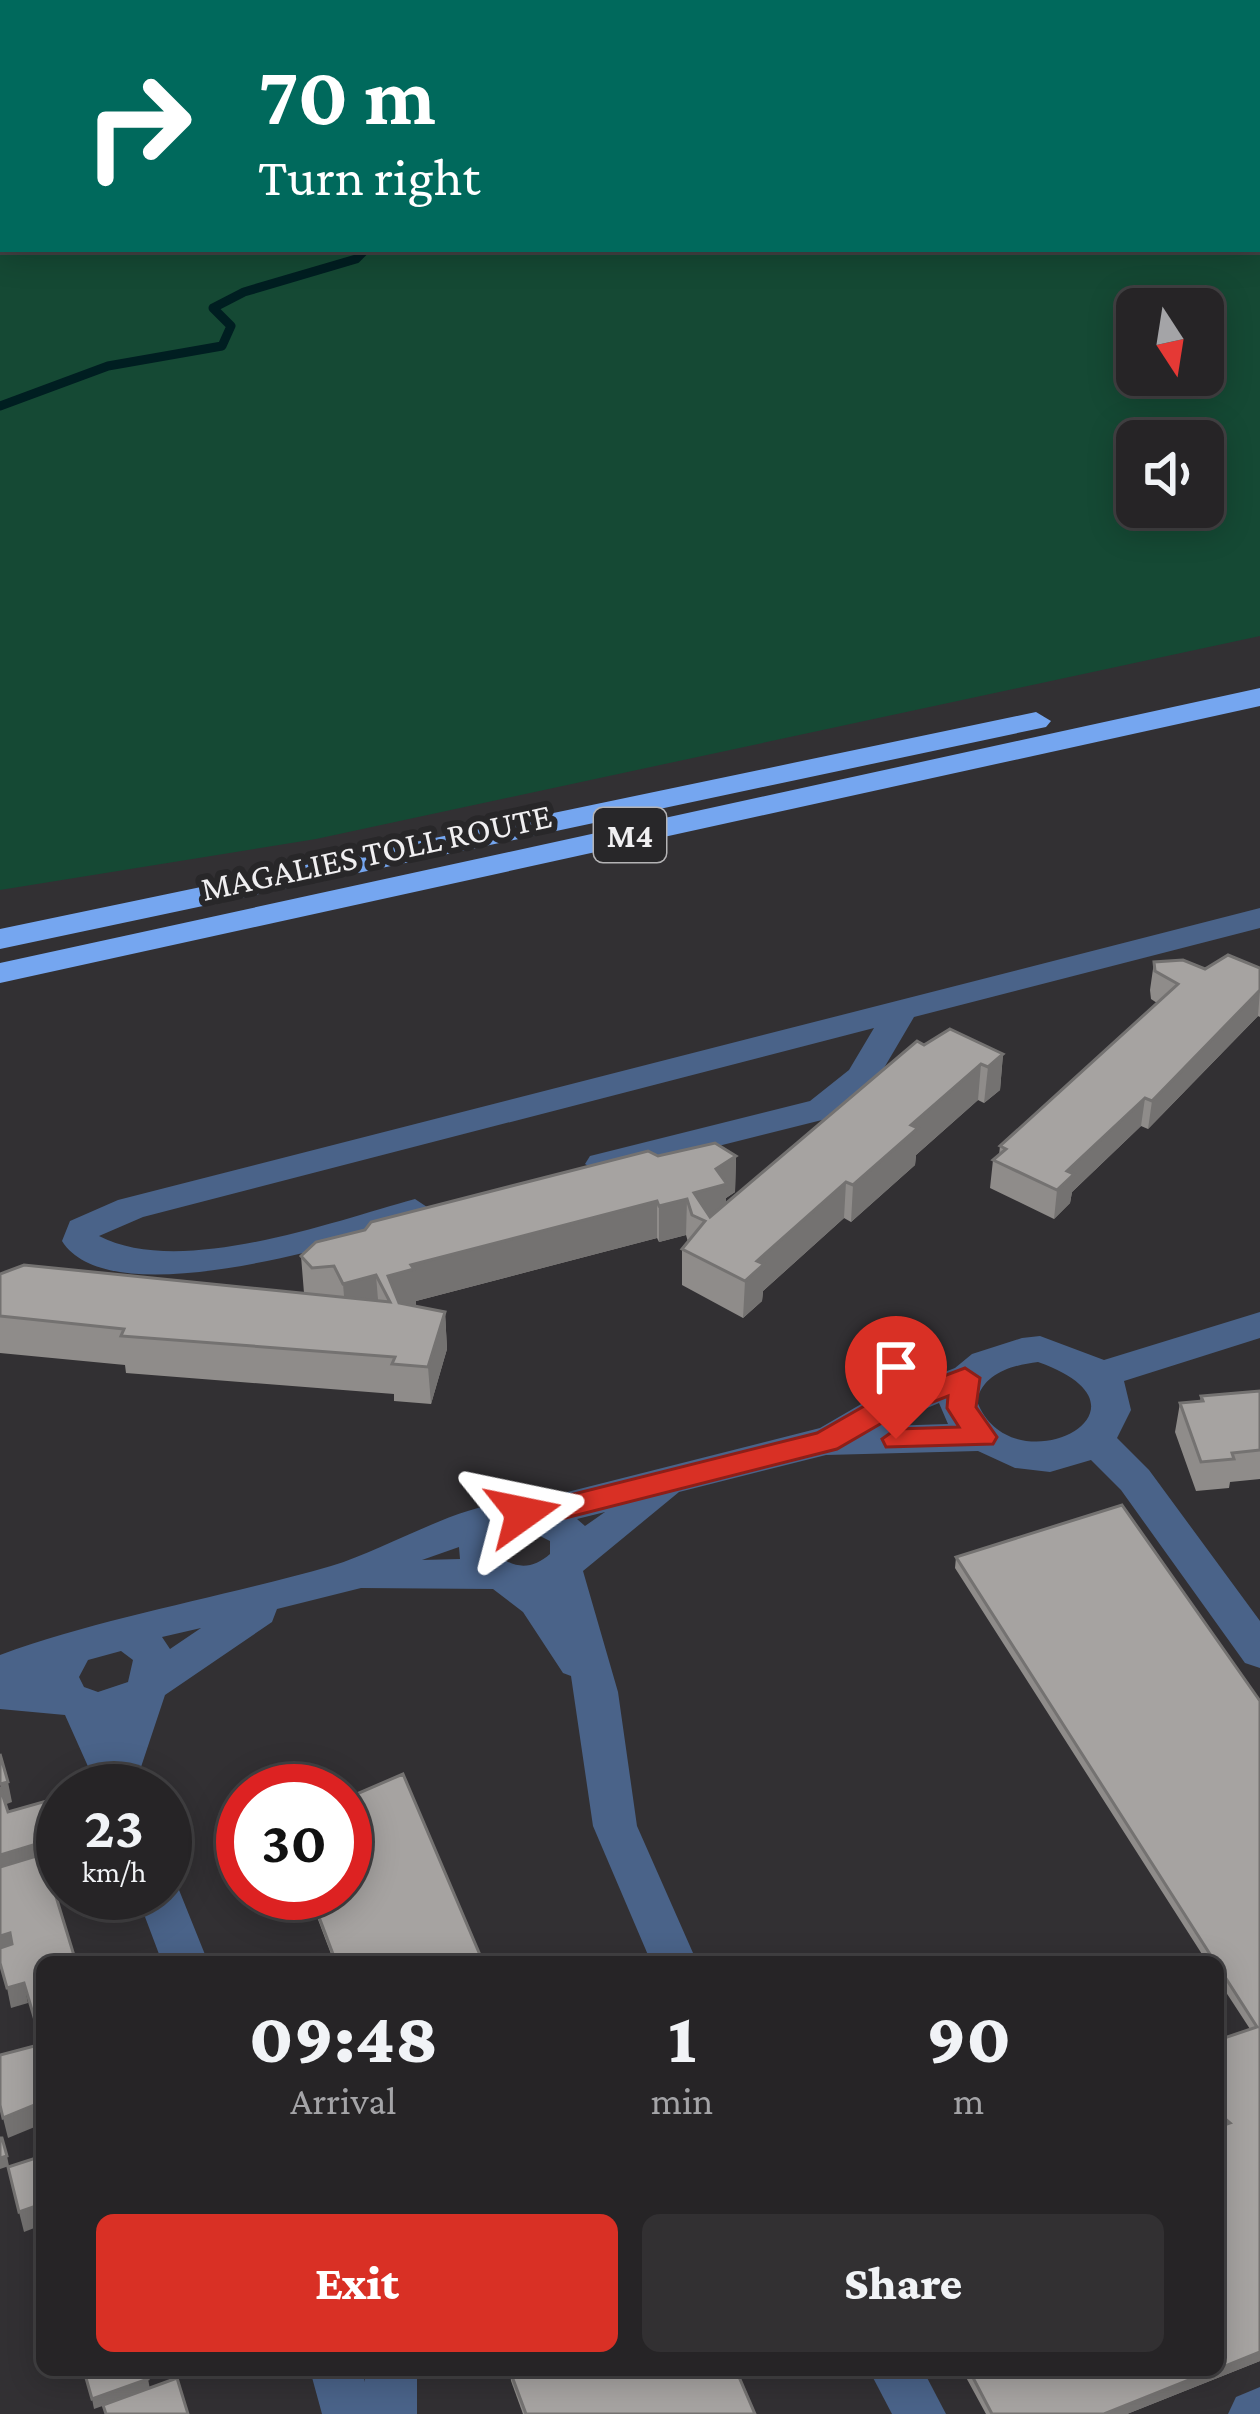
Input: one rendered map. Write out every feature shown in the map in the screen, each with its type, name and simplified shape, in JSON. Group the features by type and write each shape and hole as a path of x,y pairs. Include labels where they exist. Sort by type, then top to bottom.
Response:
{"highway":[{"name":"MAGALIES TOLL ROUTE","path":"0,939 1260,674"},
{"name":"MAGALIES TOLL ROUTE","path":"0,973 1260,697"}],"street":[{"path":"458,1201 230,1258 190,1263 150,1262 89,1249 80,1240 82,1229 130,1208 1260,918"},
{"path":"572,1172 822,1108 862,1078 902,1010"},
{"path":"1101,1376 1260,1325"},
{"path":"0,1672 94,1638 344,1578 417,1546 494,1522 674,1482 826,1441 982,1437 1028,1456 1054,1457 1097,1442 1115,1410 1101,1376 1064,1354 1040,1349 995,1355 965,1378 877,1413 826,1441"},
{"path":"965,1378 962,1408 982,1437"},
{"path":"1097,1442 1135,1480 1260,1652"},
{"path":"344,1578 420,1571 536,1582 674,1482"},
{"path":"538,1514 570,1536 566,1564 604,1728 615,1826 671,1956"},
{"path":"494,1522 478,1542 478,1554 506,1578 592,1681"},
{"path":"0,1694 113,1708 281,1596"},
{"path":"109,1764 76,1702 61,1690 60,1665 94,1638 139,1640 150,1648 157,1671 147,1688 125,1764"},
{"path":"169,1920 182,1956"},
{"path":"337,2376 348,2414"},
{"path":"391,2376 391,2414"},
{"path":"898,2376 920,2414"}],"green space":[{"path":"0,252 1260,252 1260,636 316,839 0,890"}],"building":[{"path":"1228,955 1260,968 1260,990 1152,1101 1145,1098 1067,1171 1074,1174 1057,1190 993,1160 1006,1149 1000,1146 1178,984 1155,971 1154,962 1183,960 1205,969"},
{"path":"950,1029 1003,1054 988,1067 981,1064 911,1125 918,1128 853,1185 846,1182 757,1261 764,1264 745,1281 682,1249 705,1221 692,1215 687,1199 659,1206 657,1201 411,1265 414,1269 388,1276 399,1303 445,1312 428,1367 392,1364 395,1357 121,1336 124,1329 0,1316 0,1274 24,1265 390,1302 376,1275 343,1284 334,1266 312,1268 301,1256 316,1242 365,1230 371,1222 648,1151 658,1156 715,1143 736,1156 716,1169 727,1184 694,1193 710,1217 917,1041 924,1045"},
{"path":"1260,1391 1260,1450 1232,1453 1234,1459 1201,1462 1180,1403 1203,1401 1201,1396"},
{"path":"1122,1505 1260,1701 1260,2352 1224,2367 1224,2125 1230,2123 1224,2118 1224,2038 1257,2027 1224,1975 1224,1956 1211,1956 956,1557"},
{"path":"0,1754 8,1782 0,1784"},
{"path":"403,1774 480,1956 334,1956 320,1920 372,1920 372,1787"},
{"path":"0,1787 8,1812 36,1804 36,1844 0,1855"},
{"path":"36,1856 36,1920 63,1920 74,1956 36,1956 36,2016 24,1983 7,1988 0,1948 12,1944 10,1933 0,1936 0,1867"},
{"path":"36,2046 36,2104 3,2118 0,2105 0,2055"},
{"path":"36,2158 36,2206 19,2212 8,2167"},
{"path":"85,2376 147,2376 148,2379 92,2399"},
{"path":"512,2376 739,2376 755,2414 526,2414"},
{"path":"972,2376 1199,2376 1104,2414 992,2414"},
{"path":"177,2378 188,2414 106,2414 103,2405"}],"waterway":[{"path":"0,406 108,366 222,346 231,326 213,308 244,292 356,259 363,252"}],"route":[{"path":"523,1513 538,1514 599,1495 674,1482 826,1441 877,1413 965,1378 962,1408 982,1437 896,1439"}]}
